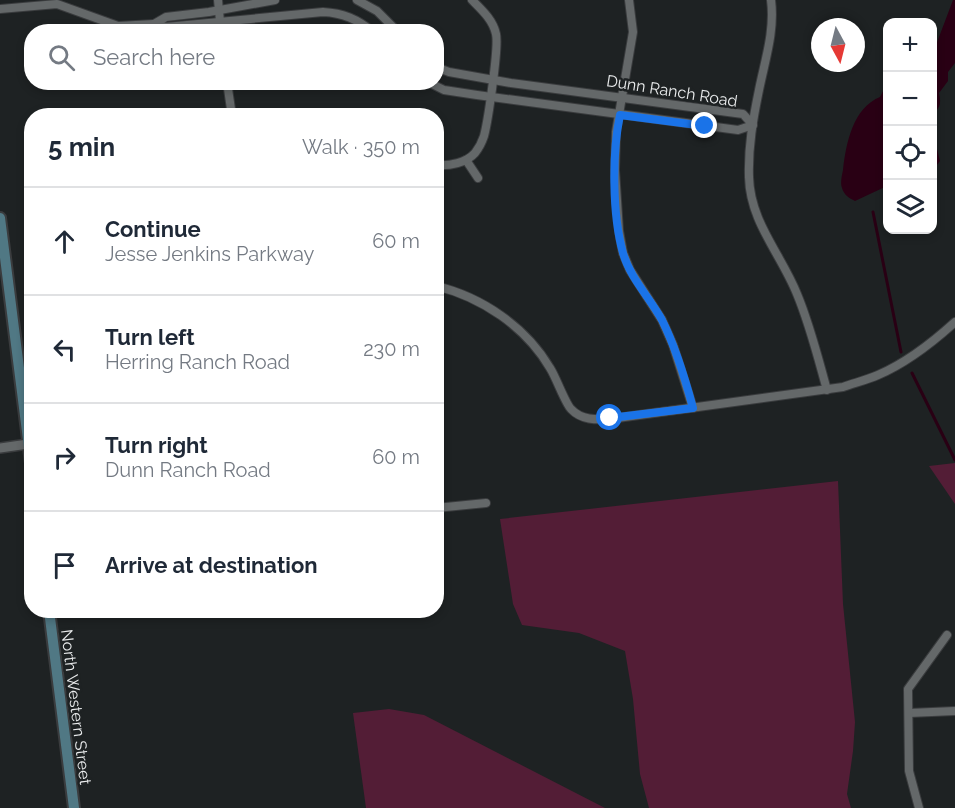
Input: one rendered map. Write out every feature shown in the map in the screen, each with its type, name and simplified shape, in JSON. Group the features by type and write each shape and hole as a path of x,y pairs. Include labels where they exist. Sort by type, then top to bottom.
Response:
{"main road":[{"path":"0,218 24,412"},
{"name":"North Western Street","path":"50,618 74,808"}],"street":[{"path":"218,0 220,22"},
{"path":"154,24 166,17 275,0"},
{"path":"357,0 377,11 390,24"},
{"path":"444,165 455,164 474,154 483,138 490,97 497,37 491,21 472,0"},
{"path":"629,0 633,32 616,132 617,220 623,253 630,270 662,320 680,363 693,408"},
{"path":"771,0 769,47 749,145 749,178 753,206 760,225 797,293 827,390"},
{"path":"0,9 57,4 112,24"},
{"path":"198,24 323,12 345,15 363,24"},
{"name":"Dunn Ranch Road","path":"444,70 491,84 622,97 743,114 753,125 738,130 444,90"},
{"path":"229,90 230,108"},
{"path":"466,160 478,178"},
{"path":"444,288 483,304 524,334 543,356 559,383 570,409 588,419 603,419 827,390 879,375 941,335 955,322"},
{"path":"0,448 24,445"},
{"path":"444,507 486,503"},
{"path":"919,808 909,771 908,689 947,635"},
{"path":"909,713 955,711"}],"shaded area":[{"path":"953,0 955,0 955,63 948,72 948,81 939,93 940,102 937,110 937,72 937,42"},
{"path":"883,91 883,188 855,201 845,194 841,184 849,138 852,127 863,109 880,97"},
{"path":"937,149 940,161 937,165"},
{"path":"955,463 955,504 929,466"},
{"path":"838,481 843,604 855,722 847,794 851,808 649,808 640,774 633,699 625,651 579,633 522,625 513,604 500,519"},
{"path":"389,709 424,715 605,808 366,808 353,713"}],"waterway":[{"path":"873,212 901,352"},
{"path":"912,373 955,460"}],"route":[{"path":"610,418 693,408 680,363 662,320 630,270 623,253 617,220 615,170 616,132 620,115 705,126"}]}
